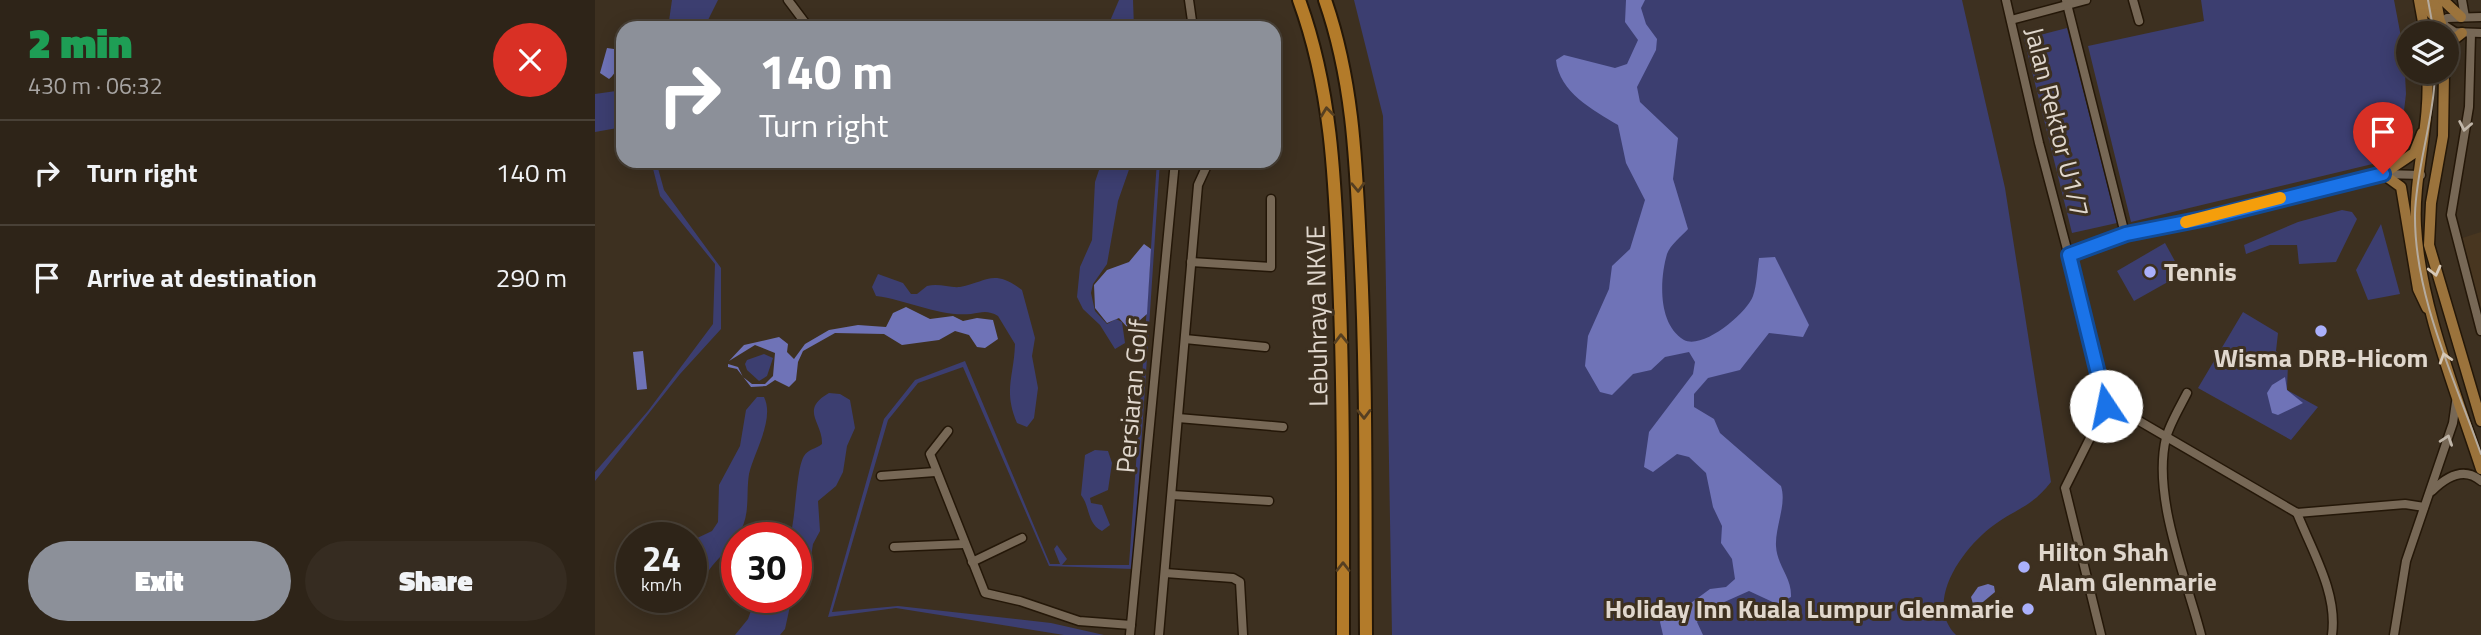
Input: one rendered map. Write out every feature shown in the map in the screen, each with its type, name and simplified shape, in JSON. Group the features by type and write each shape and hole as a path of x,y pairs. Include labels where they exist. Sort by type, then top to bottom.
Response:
{"highway":[{"name":"Lebuhraya NKVE","path":"1299,0 1323,81 1336,183 1341,328 1343,635"},
{"name":"Lebuhraya NKVE","path":"1325,0 1345,77 1356,145 1363,301 1366,635"}],"main road":[{"path":"2419,0 2423,21"},
{"path":"2428,0 2430,12 2436,21"},
{"path":"2436,0 2440,21"},
{"path":"2443,0 2463,17"},
{"path":"2459,37 2466,34"},
{"path":"2427,84 2424,149 2415,208 2418,250 2436,328 2481,469"},
{"path":"2424,149 2432,113 2433,84"},
{"path":"2444,84 2443,127 2431,203 2429,245 2481,421"},
{"path":"2425,126 2414,153 2383,174 2401,187 2418,289 2436,328"},
{"path":"2421,175 2432,167 2443,127"},
{"path":"2421,175 2431,203"}],"street":[{"path":"788,0 804,21"},
{"path":"1188,21 1189,0"},
{"path":"1189,0 1192,21"},
{"name":"Jalan Rektor U1/7","path":"2006,0 2106,406"},
{"path":"2011,20 2067,2 2086,0"},
{"path":"2133,0 2139,21"},
{"path":"2462,0 2463,17"},
{"name":"Jalan Rektor U1/7","path":"2067,2 2126,234"},
{"path":"2445,21 2447,18 2481,17"},
{"path":"2459,32 2481,33"},
{"path":"2466,34 2469,107 2451,215 2481,331"},
{"name":"Persiaran Golf","path":"1130,635 1174,168"},
{"path":"1159,635 1198,186 1206,168"},
{"path":"2069,255 2126,234 2207,218 2383,174 2421,175"},
{"path":"1191,262 1271,267 1271,199"},
{"path":"1185,339 1265,347"},
{"path":"2395,635 2406,561 2453,423 2457,403 2454,385"},
{"path":"2187,393 2166,438 2165,500 2201,635"},
{"path":"2101,635 2065,488 2106,406 2122,411 2297,513 2405,504 2424,507"},
{"path":"1178,418 1283,427"},
{"path":"948,431 930,454 964,544 988,596 1020,601 1079,621 1131,625"},
{"path":"881,476 935,472"},
{"path":"2429,494 2445,480 2459,473 2476,476 2481,481"},
{"path":"1172,495 1269,501"},
{"path":"2297,513 2329,591 2334,622 2333,635"},
{"path":"972,562 1022,538"},
{"path":"894,547 964,544"},
{"path":"1165,573 1233,578 1240,582 1243,635"}],"shaded area":[{"path":"672,0 718,0 708,21 669,21"},
{"path":"1119,0 1133,0 1134,21 1110,21"},
{"path":"1354,0 1962,0 2005,188 2051,482 2029,503 1990,528 1958,564 1945,593 1944,608 1947,622 1956,635 1392,635 1383,116"},
{"path":"1626,0 1645,0 1641,8 1646,24 1657,39 1656,50 1637,87 1640,102 1678,138 1673,179 1688,229 1667,254 1662,288 1669,323 1675,333 1684,340 1692,342 1713,335 1734,320 1749,303 1755,287 1759,258 1775,257 1809,325 1803,337 1769,333 1740,370 1708,378 1694,394 1694,407 1714,419 1720,433 1781,486 1783,501 1776,546 1791,590 1791,597 1777,604 1749,591 1702,612 1697,622 1703,635 1663,635 1660,622 1667,609 1680,611 1710,589 1726,587 1735,579 1732,559 1721,543 1722,526 1713,507 1706,473 1689,457 1677,454 1653,472 1644,467 1649,432 1693,374 1695,362 1689,352 1665,357 1651,370 1633,374 1612,395 1600,392 1585,366 1588,336 1609,289 1612,266 1630,249 1645,200 1626,163 1618,125 1570,91 1563,82 1556,60 1564,55 1615,68 1627,64 1638,40 1625,22"},
{"path":"2201,0 2394,0 2398,21 2396,84 2406,84 2406,94 2399,152 2385,161 2131,222 2088,46 2204,21"},
{"path":"2067,28 2117,223 2072,233 2024,39"},
{"path":"607,48 614,49 616,70 609,79 600,73"},
{"path":"616,91 616,128 595,132 595,94"},
{"path":"653,168 658,168 664,190 721,268 721,329 680,374 595,481 595,472 648,411 713,324 715,264 660,196"},
{"path":"1100,168 1130,168 1118,201 1107,264 1093,284 1091,293 1095,311 1107,324 1116,319 1122,322 1125,343 1115,349 1100,325 1083,309 1077,297 1080,267 1092,240 1095,182"},
{"path":"1157,168 1160,168 1133,569 1049,566 963,367 918,383 888,420 832,612 898,606 1051,623 1104,635 1064,635 896,608 828,617 884,419 915,380 965,361 1050,564 1060,564 1054,549 1057,545 1067,559 1062,565 1129,565"},
{"path":"2342,210 2352,212 2357,219 2336,262 2299,264 2297,245 2270,245 2246,254 2244,245 2298,222"},
{"path":"2381,224 2400,294 2368,300 2356,270"},
{"path":"2481,232 2481,317 2459,239"},
{"name":"Tennis","path":"2165,243 2182,274 2134,301 2117,271"},
{"path":"1144,244 1151,249 1147,314 1132,327 1127,327 1119,318 1107,323 1095,308 1094,285 1107,270 1129,262"},
{"path":"878,274 903,283 911,294 917,294 927,286 960,287 990,278 1012,283 1022,290 1035,338 1032,356 1038,388 1034,418 1027,427 1017,423 1013,411 1010,392 1015,344 998,316 985,312 947,313 876,296 872,287"},
{"path":"906,307 930,319 953,316 963,321 977,318 993,320 998,339 985,348 977,347 969,335 955,331 939,340 902,345 884,334 835,333 803,351 798,362 796,380 789,387 775,380 766,386 751,387 744,377 752,384 765,384 773,376 775,353 755,345 729,361 744,345 779,337 788,344 787,352 794,359 805,344 829,330 858,325 886,327 893,313"},
{"path":"2243,312 2278,333 2276,351 2288,363 2287,390 2318,407 2291,440 2198,388"},
{"path":"643,351 647,389 637,390 633,352"},
{"path":"764,354 773,358 767,376 759,381 747,370 745,364 747,360"},
{"path":"728,364 738,367 743,376 737,369 728,367"},
{"path":"2285,377 2287,390 2303,403 2278,415 2272,413 2267,393 2272,385"},
{"path":"829,393 840,394 850,400 855,428 847,446 843,472 836,486 818,501 820,531 812,550 812,522 793,522 801,462 810,450 822,444 814,411 820,399"},
{"path":"757,397 764,397 767,415 763,436 749,474 744,521 721,522 721,556 707,573 707,533 718,522 719,485 740,446 746,410"},
{"path":"1095,450 1108,451 1112,463 1108,490 1090,498 1091,503 1102,505 1110,525 1102,531 1091,519 1081,495 1085,455"},
{"path":"1988,584 1994,586 1995,592 1983,602 1973,604 1971,597 1978,587"},
{"path":"750,613 788,613 785,629 780,635 735,635"}],"tram line":[{"path":"2428,0 2432,21"},
{"path":"2434,84 2418,179 2416,245 2437,336 2481,454"}],"slow traffic":[{"path":"2186,222 2280,198"}],"place":[{"name":"Tennis","path":"2150,272"},
{"name":"Wisma DRB-Hicom","path":"2321,331"},
{"name":"Hilton Shah Alam Glenmarie","path":"2024,567"},
{"name":"Holiday Inn Kuala Lumpur Glenmarie","path":"2028,609"}],"route":[{"path":"2106,406 2106,397 2069,255 2126,234 2207,218 2383,174"}]}
